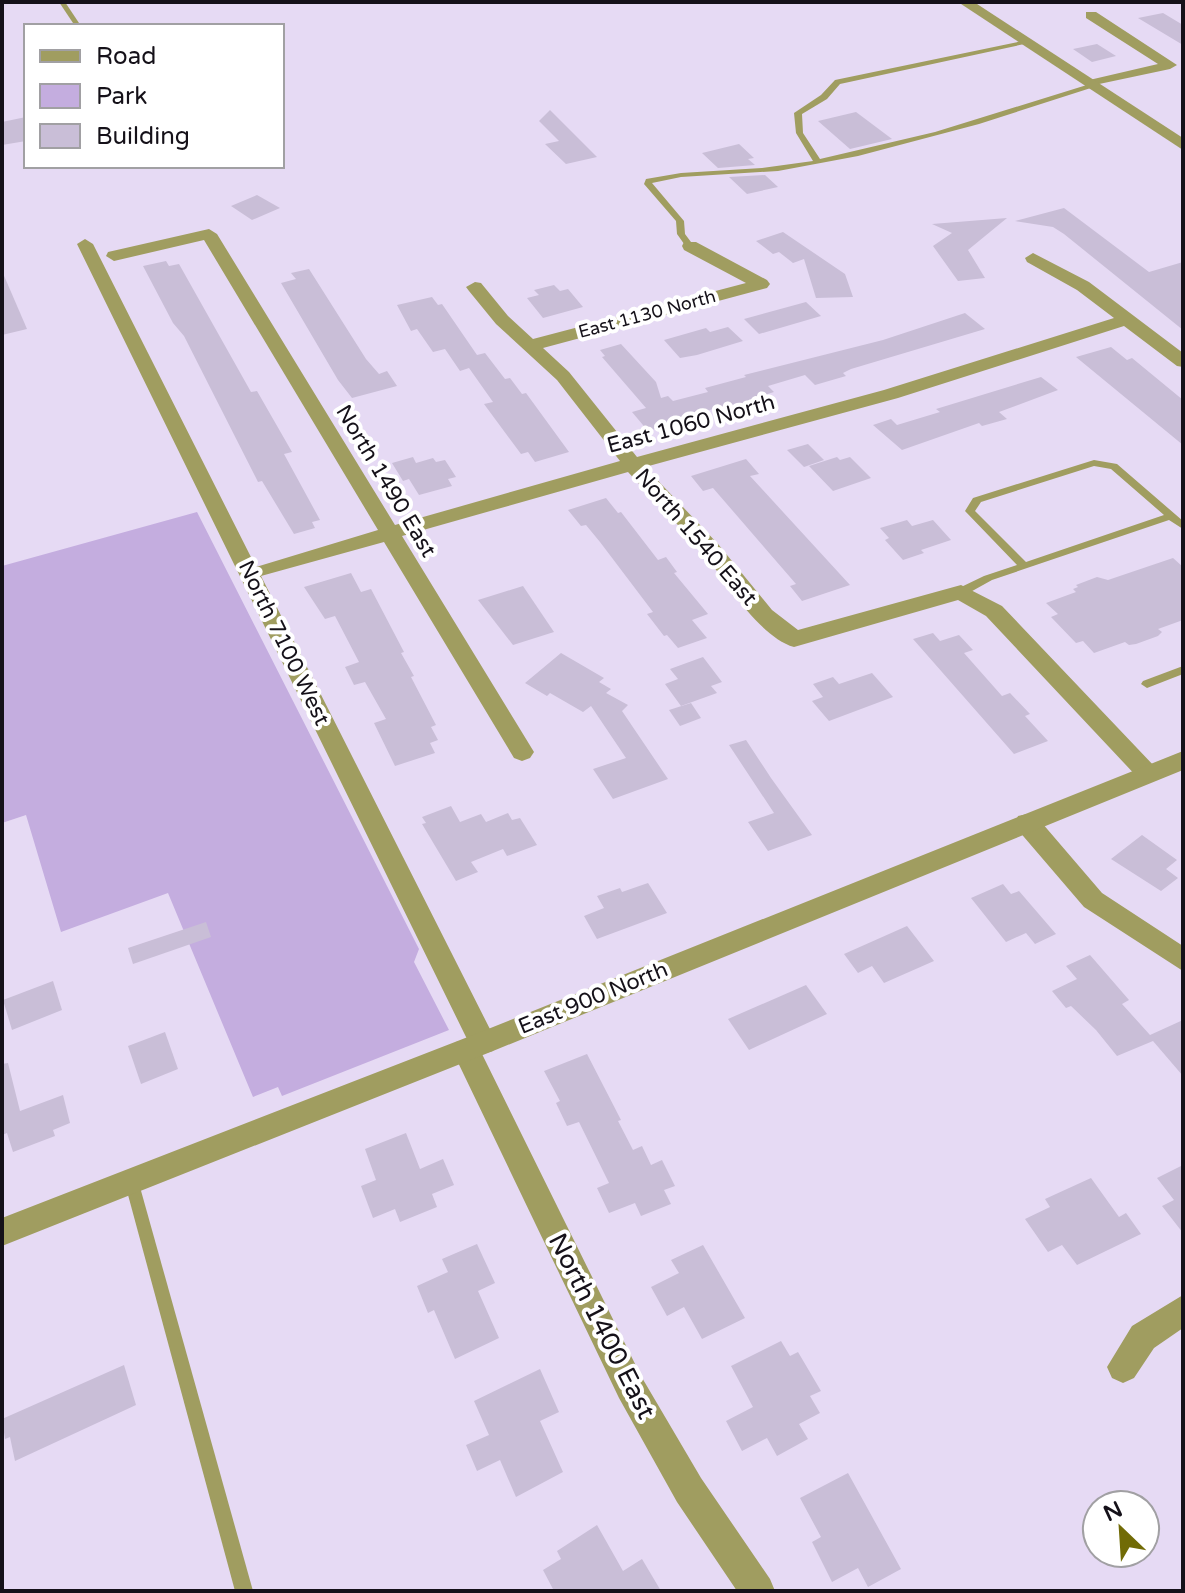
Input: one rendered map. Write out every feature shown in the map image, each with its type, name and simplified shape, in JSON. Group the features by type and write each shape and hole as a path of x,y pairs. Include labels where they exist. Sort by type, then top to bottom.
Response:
{"street":[{"path":"965,2 1183,145"},
{"path":"1091,15 1170,65 1092,85"},
{"name":"North 1490 East","path":"114,256 209,234 522,752"},
{"name":"North 7100 West","path":"85,244 475,1046"},
{"name":"East 1130 North","path":"532,345 761,284 690,246"},
{"path":"1033,258 1083,286 1183,362"},
{"name":"North 1540 East","path":"475,287 502,320 563,376 632,464 711,549 764,615 794,639 961,592"},
{"name":"East 1060 North","path":"265,570 632,464 891,394 1128,319"},
{"path":"961,592 994,611 1148,774"},
{"name":"East 900 North","path":"2,1232 475,1046 1183,760"},
{"path":"1027,823 1093,900 1183,960"},
{"name":"North 1400 East","path":"475,1046 630,1387 689,1490 758,1591"},
{"path":"1123,1367 1143,1337 1183,1310"}],"lane":[{"path":"62,2 77,24"},
{"path":"817,161 802,140 796,121 798,113 824,97 838,82 1027,42"},
{"path":"690,246 681,234 680,221 648,184 649,181 776,169 817,161 977,124 1092,85"},
{"path":"1024,566 970,511 977,500 1094,463 1114,466 1183,526"},
{"path":"961,592 1024,566 1171,516"},
{"path":"1147,684 1183,670"},
{"path":"131,1180 244,1591"}],"green space":[{"path":"197,512 419,949 414,962 449,1030 282,1096 278,1087 253,1097 168,893 61,932 26,815 2,823 2,566"}],"building":[{"path":"1163,13 1183,25 1183,45 1138,18"},
{"path":"1097,44 1116,56 1092,62 1073,49"},
{"path":"550,110 597,157 566,164 545,144 559,141 539,121"},
{"path":"856,112 892,139 850,149 818,121"},
{"path":"24,117 24,141 2,145 2,122"},
{"path":"739,144 754,158 748,159 755,165 718,168 702,153"},
{"path":"765,175 778,187 747,194 729,177"},
{"path":"257,195 280,208 252,220 231,206"},
{"path":"1064,208 1149,272 1183,262 1183,330 1064,234 1053,227 1015,221"},
{"path":"1007,218 968,250 985,278 958,281 933,246 952,233 932,224"},
{"path":"783,232 845,274 853,297 816,298 804,259 793,263 779,252 773,254 756,241"},
{"path":"166,261 169,266 179,264 251,392 257,391 292,452 284,454 320,520 312,522 315,528 294,534 262,481 258,482 184,336 173,323 143,266"},
{"path":"309,269 366,359 379,374 387,371 397,386 352,398 338,380 281,283 296,279 291,273"},
{"path":"2,271 27,329 2,335"},
{"path":"554,285 560,291 568,289 583,307 543,318 527,298 539,295 534,290"},
{"path":"432,297 438,305 442,304 477,355 485,353 505,379 510,378 522,394 526,393 569,452 535,462 528,452 521,454 484,404 493,402 469,368 460,371 445,349 433,352 417,329 411,331 397,305"},
{"path":"806,302 821,316 759,334 744,319"},
{"path":"965,313 985,329 851,369 843,373 846,376 815,385 805,375 768,386 774,392 751,399 753,402 691,415 694,419 668,426 672,439 662,427 648,431 632,412 646,408 602,357 605,356 600,350 621,344 656,382 661,398 668,396 673,401 708,392 705,388 746,377 744,375 883,340"},
{"path":"728,327 743,341 697,355 680,358 664,340 706,328 710,332"},
{"path":"1111,347 1127,360 1132,358 1183,400 1183,445 1076,357"},
{"path":"1041,377 1058,390 999,412 1007,419 982,426 979,423 902,450 873,425 891,419 897,425 940,412 936,409"},
{"path":"808,444 824,460 804,467 787,450"},
{"path":"413,457 416,463 433,458 436,462 445,460 456,477 448,479 452,486 419,495 409,479 403,481 392,463"},
{"path":"837,457 840,460 850,457 871,478 833,491 809,466"},
{"path":"746,459 759,474 750,476 850,585 802,601 790,586 796,584 713,488 703,491 691,476"},
{"path":"606,498 618,513 621,512 658,560 666,557 677,572 674,573 708,614 692,620 707,638 678,648 667,635 664,636 647,614 653,612 600,542 568,510"},
{"path":"907,520 912,526 933,520 951,540 903,560 885,540 889,538 880,528"},
{"path":"1173,558 1183,567 1183,620 1158,629 1162,632 1158,636 1136,644 1125,642 1094,653 1083,641 1076,643 1051,617 1058,614 1046,603 1076,592 1073,589 1078,587 1076,585 1097,577 1108,580"},
{"path":"351,573 361,592 371,589 404,652 401,653 414,676 411,677 436,725 431,727 438,740 430,743 435,753 395,766 374,723 386,719 365,682 354,685 345,667 359,662 335,616 325,619 304,587"},
{"path":"523,586 554,632 513,645 478,600"},
{"path":"933,633 940,641 959,635 973,650 964,653 1002,696 1010,693 1030,714 1025,716 1048,741 1014,754 913,639"},
{"path":"561,653 604,678 599,682 611,689 606,693 628,705 622,711 668,779 613,799 593,769 626,758 591,706 583,712 525,683"},
{"path":"703,657 722,682 711,686 717,693 681,706 665,684 678,679 670,669"},
{"path":"872,673 893,697 829,721 812,701 823,697 813,684 833,677 839,684"},
{"path":"691,703 701,718 680,726 669,710"},
{"path":"746,740 812,835 768,851 748,822 774,813 729,745"},
{"path":"451,806 460,822 481,814 486,822 508,813 512,820 520,818 537,845 507,856 503,849 471,862 478,872 456,881 422,824 426,823 422,817"},
{"path":"1142,835 1177,860 1166,869 1178,878 1161,891 1111,859"},
{"path":"648,883 667,913 597,939 584,916 604,908 597,896"},
{"path":"1003,884 1011,894 1019,891 1056,934 1035,944 1026,933 1006,942 971,898"},
{"path":"206,922 211,937 133,964 128,948"},
{"path":"907,926 934,961 884,983 872,966 858,973 844,954"},
{"path":"1090,955 1129,1000 1122,1004 1150,1035 1183,1020 1183,1076 1153,1041 1117,1056 1096,1030 1071,1006 1066,1008 1052,991 1077,979 1066,966"},
{"path":"53,981 62,1010 12,1030 3,1000"},
{"path":"806,985 827,1014 749,1050 728,1019"},
{"path":"165,1032 178,1069 141,1084 128,1046"},
{"path":"587,1054 633,1150 642,1146 651,1165 662,1160 675,1186 664,1190 671,1204 641,1216 635,1203 609,1213 597,1188 609,1183 579,1122 567,1126 556,1103 560,1101 544,1071"},
{"path":"8,1063 20,1111 63,1095 70,1123 53,1130 55,1136 13,1152 7,1133 2,1135 2,1064"},
{"path":"406,1133 420,1169 443,1159 454,1185 432,1194 437,1207 400,1222 395,1209 373,1218 361,1186 376,1180 365,1149"},
{"path":"1183,1165 1183,1233 1162,1206 1174,1200 1157,1178"},
{"path":"1091,1178 1119,1217 1126,1213 1141,1234 1077,1265 1062,1245 1048,1252 1025,1219 1050,1207 1045,1199"},
{"path":"477,1244 495,1283 478,1291 499,1338 455,1359 434,1310 428,1313 417,1286 448,1272 442,1259"},
{"path":"703,1245 745,1318 702,1339 684,1307 667,1316 651,1287 679,1273 671,1260"},
{"path":"781,1341 790,1356 798,1352 821,1391 810,1396 820,1413 799,1424 808,1439 777,1456 767,1438 742,1451 726,1421 753,1407 731,1366"},
{"path":"124,1365 136,1405 15,1461 10,1437 5,1439 2,1419"},
{"path":"540,1369 559,1412 540,1421 563,1472 516,1497 500,1460 477,1471 466,1445 489,1435 474,1401"},
{"path":"848,1473 901,1569 868,1587 858,1568 832,1582 812,1542 821,1537 800,1498"},
{"path":"597,1525 623,1571 642,1559 661,1591 554,1591 543,1570 561,1559 557,1551"}]}
